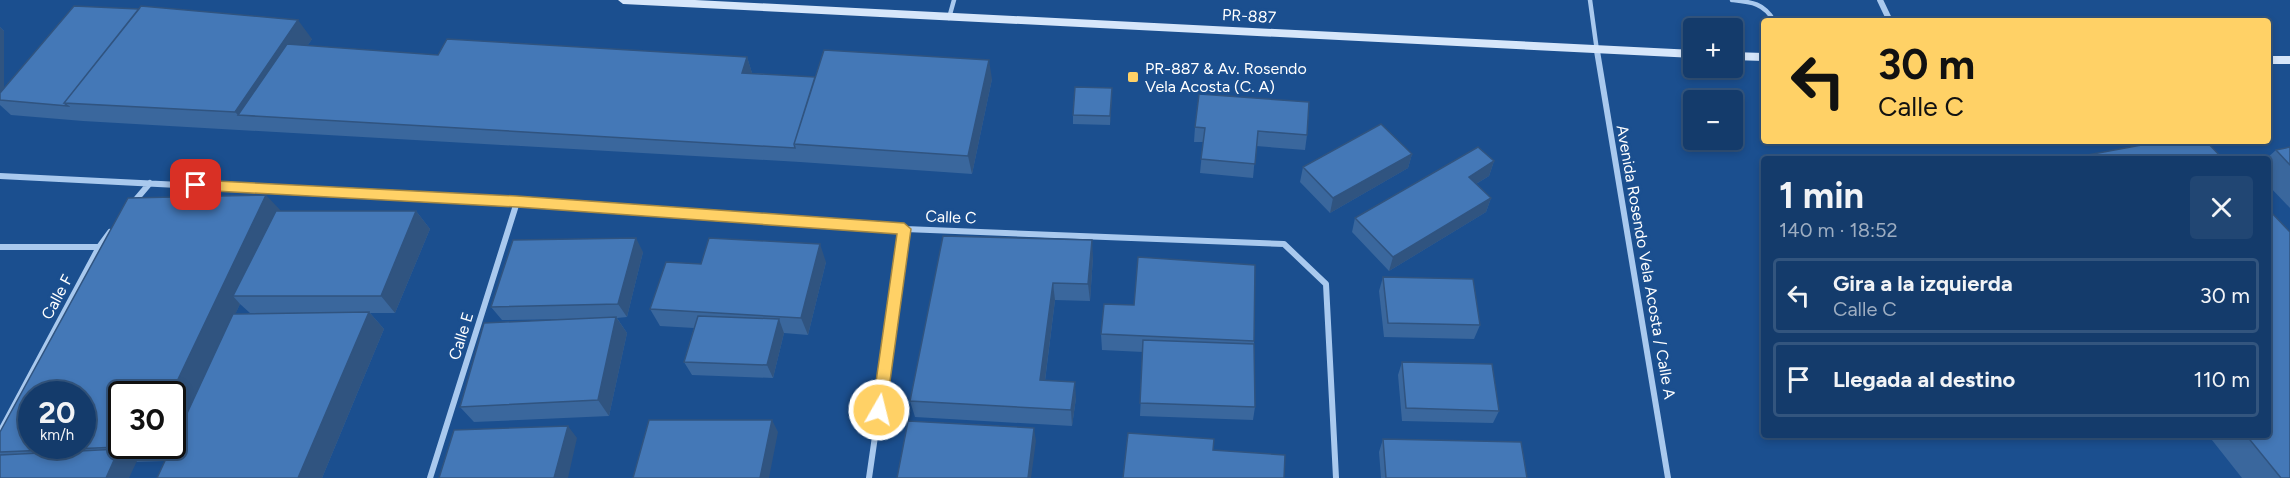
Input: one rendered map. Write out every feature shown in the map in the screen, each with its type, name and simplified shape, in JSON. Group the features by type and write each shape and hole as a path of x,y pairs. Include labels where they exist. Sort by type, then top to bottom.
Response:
{"street":[{"name":"PR-887","path":"623,0 722,2 949,18 1683,54"},
{"path":"1880,0 1889,18"},
{"name":"Avenida Rosendo Vela Acosta / Calle A","path":"1597,51 1668,478"},
{"path":"1743,56 1761,57"},
{"path":"2271,60 2290,60"},
{"name":"Calle C","path":"0,176 517,202 904,229 1284,244 1326,284 1336,478"},
{"path":"128,210 150,183"},
{"name":"Calle E","path":"430,478 517,202"},
{"name":"Calle F","path":"0,432 99,247 113,228"},
{"path":"870,478 904,229"},
{"path":"0,247 99,247"}],"lane":[{"path":"949,18 954,0"},
{"path":"1590,0 1597,51"},
{"path":"1732,0 1749,1 1767,8 1772,18"}],"building":[{"path":"74,6 139,9 64,103 68,106 0,100 0,93"},
{"path":"141,6 298,20 235,112 64,103"},
{"path":"447,39 747,57 742,73 815,77 794,144 795,148 238,115 287,44 438,55"},
{"path":"824,50 989,60 968,156 794,144"},
{"path":"1075,87 1112,88 1110,116 1073,115"},
{"path":"1199,94 1309,102 1307,135 1258,131 1255,164 1201,159 1205,128 1195,127"},
{"path":"1381,124 1412,154 1333,198 1303,167"},
{"path":"2147,144 2209,144 2220,156 2082,156"},
{"path":"1478,147 1494,161 1469,177 1491,198 1393,257 1355,218"},
{"path":"2290,147 2290,165 2276,150"},
{"path":"266,195 177,381 108,381 108,447 96,448 96,381 28,381 128,198"},
{"path":"276,211 416,211 381,296 233,296"},
{"path":"2271,212 2290,232 2290,478 2281,478 2248,438 2271,438"},
{"path":"943,236 1092,240 1088,284 1053,283 1040,380 1075,382 1071,410 910,401"},
{"path":"636,238 618,304 491,307 513,240"},
{"path":"709,238 820,244 801,318 650,309 666,262 701,264"},
{"path":"1138,257 1255,265 1254,341 1101,334 1104,304 1134,305"},
{"path":"1383,277 1473,279 1480,325 1388,323"},
{"path":"369,312 298,478 157,478 166,459 186,459 186,415 233,314"},
{"path":"698,316 779,319 767,365 684,362"},
{"path":"616,317 598,400 460,407 484,323"},
{"path":"1143,340 1254,344 1255,407 1140,403"},
{"path":"1402,362 1492,364 1499,411 1406,408"},
{"path":"18,399 18,451 0,452 0,432"},
{"path":"649,420 772,420 760,478 633,478"},
{"path":"908,421 1034,428 1028,478 897,478"},
{"path":"568,426 554,478 439,478 454,430"},
{"path":"1128,433 1214,439 1213,450 1285,455 1284,478 1123,478"},
{"path":"1383,439 1521,442 1527,478 1386,478"},
{"path":"96,450 108,450 108,459 115,459 106,478 0,478 0,455 18,454 18,459 96,459"}],"place":[{"name":"PR-887 & Av. Rosendo Vela Acosta (C. A)","path":"1133,77"}],"route":[{"path":"196,185 517,202 904,229 879,410"}]}
